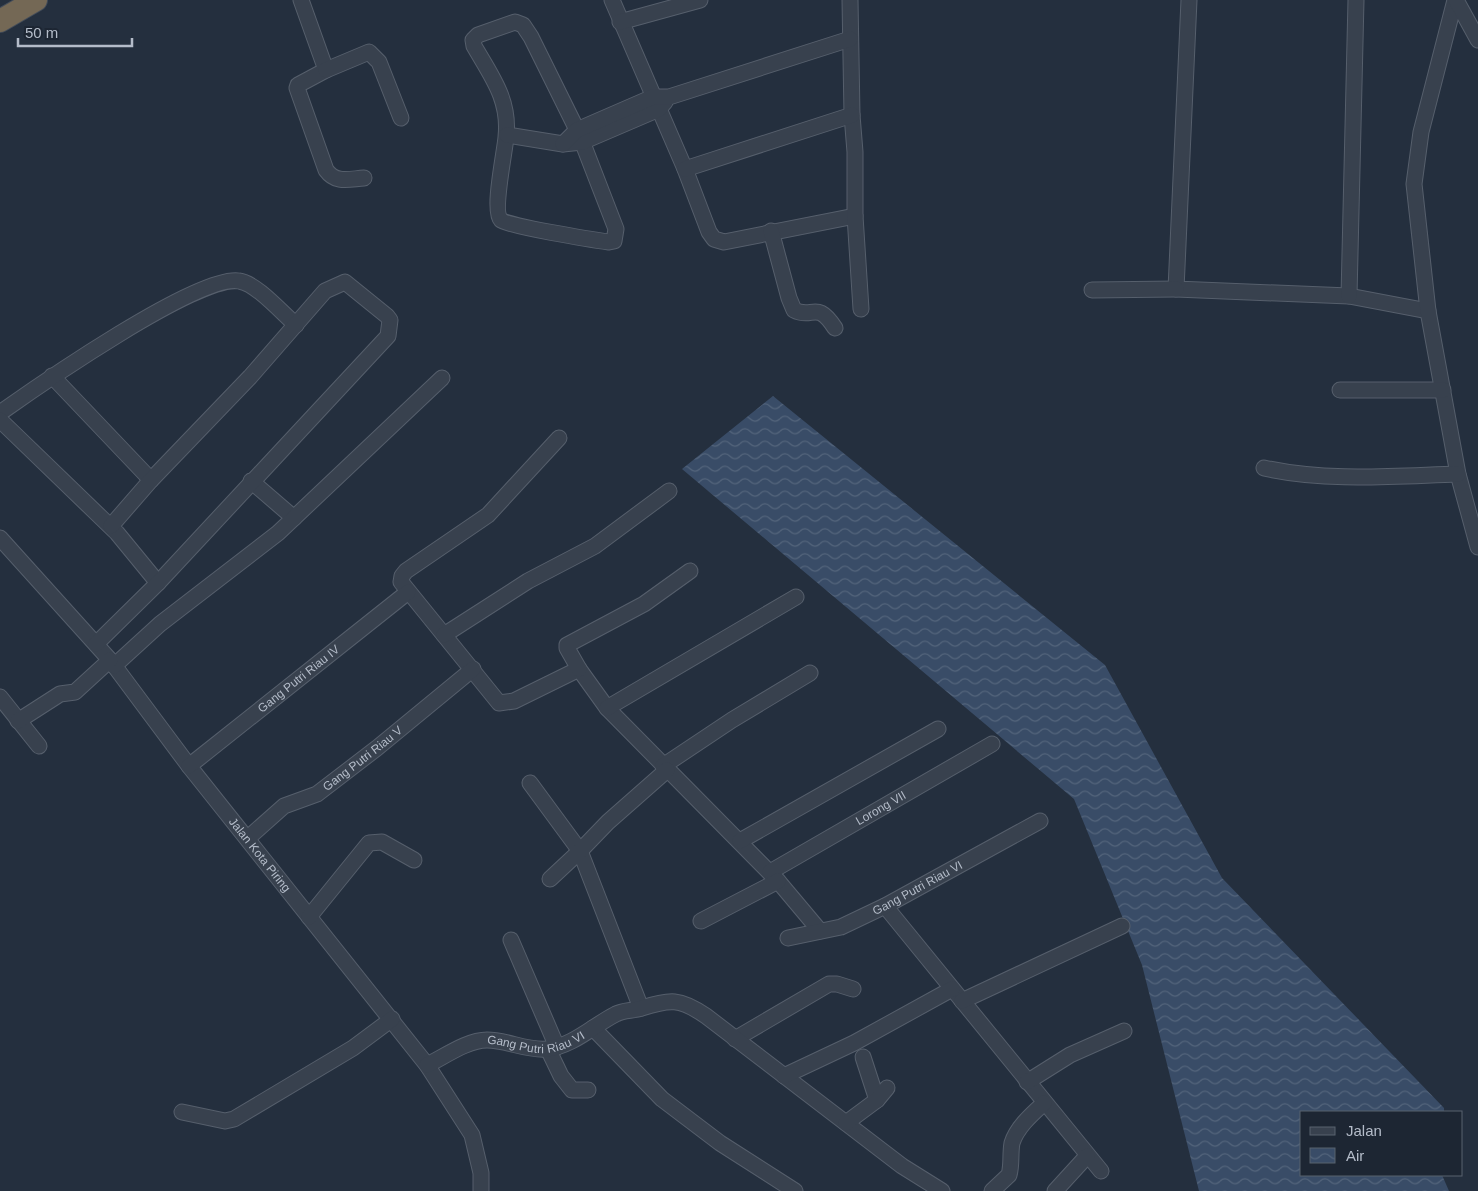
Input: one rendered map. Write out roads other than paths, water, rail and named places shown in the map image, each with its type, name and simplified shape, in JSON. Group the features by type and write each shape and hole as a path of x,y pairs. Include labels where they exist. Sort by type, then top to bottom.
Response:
{"highway":[{"path":"0,6 10,0"},
{"path":"0,21 36,0"}],"street":[{"path":"301,0 326,70"},
{"path":"612,0 714,240 724,242 771,231 854,216"},
{"path":"620,22 700,0"},
{"path":"850,0 852,115 856,152 854,216 861,309"},
{"path":"1176,289 1189,0"},
{"path":"1349,296 1356,0"},
{"path":"1456,0 1478,40"},
{"path":"1456,0 1421,132 1414,184 1428,311 1458,474 1478,547"},
{"path":"515,22 524,25 531,37 580,136 616,229 614,241 609,242 502,221 497,211 507,136 503,95 474,46 473,40 478,35 515,22"},
{"path":"507,136 563,144 669,97 850,39"},
{"path":"364,178 339,180 330,176 326,170 301,100 297,88 298,85 326,70 369,52 379,62 401,118"},
{"path":"684,169 852,115"},
{"path":"771,231 794,310 801,312 814,310 823,313 835,328"},
{"path":"0,413 52,376 113,337 182,300 230,280 249,284 296,325"},
{"path":"96,644 158,583 388,336 390,329 387,316 345,282 324,291 250,377 151,480 111,526"},
{"path":"1092,290 1176,289 1349,296 1428,311"},
{"path":"52,376 151,480"},
{"path":"18,721 60,694 75,692 294,518 442,378"},
{"path":"1340,390 1443,390"},
{"path":"0,420 111,526 158,583"},
{"path":"559,438 488,515 406,571 401,582 496,699 503,704 514,701 580,669"},
{"path":"1264,468 1288,473 1347,477 1458,474"},
{"path":"251,481 294,518"},
{"path":"444,634 528,581 595,546 670,491"},
{"name":"Jalan Kota Piring","path":"0,538 112,663 189,766 427,1065 472,1135 481,1173 481,1191"},
{"path":"690,571 644,604 567,645 567,648 607,708 774,876 820,931"},
{"name":"Gang Putri Riau IV","path":"189,766 408,592"},
{"path":"607,708 796,597"},
{"name":"Gang Putri Riau V","path":"248,838 284,806 317,794 377,748 473,669"},
{"path":"550,879 665,768 732,720 810,674"},
{"path":"0,697 39,746"},
{"path":"740,841 938,728"},
{"name":"Lorong VII","path":"701,922 992,744"},
{"path":"530,783 580,852 641,1008"},
{"name":"Gang Putri Riau VI","path":"788,938 820,931 829,932 841,927 885,906 1040,821"},
{"path":"309,917 369,843 382,842 414,860"},
{"path":"885,906 1100,1171"},
{"path":"962,1001 1122,926"},
{"path":"511,940 561,1076 572,1090 588,1090"},
{"path":"853,989 837,984 829,984 735,1039 902,1166 942,1191"},
{"path":"784,1076 854,1043 952,988"},
{"name":"Gang Putri Riau VI","path":"427,1065 466,1046 486,1040 534,1049 552,1048 593,1028 617,1013 641,1008 656,1002 672,1000 692,1006 735,1039"},
{"path":"182,1112 225,1121 234,1119 353,1048 392,1019"},
{"path":"593,1028 662,1099 720,1143 795,1191"},
{"path":"1027,1082 1070,1055 1124,1031"},
{"path":"846,1123 882,1094 863,1057"},
{"path":"992,1191 1009,1175 1012,1144 1018,1132 1026,1119 1044,1103"},
{"path":"1055,1191 1086,1156"}],"water":[{"path":"773,396 1105,665 1222,878 1444,1108 1444,1111 1300,1111 1300,1176 1442,1176 1449,1191 1199,1191 1142,965 1074,799 682,469"}]}
